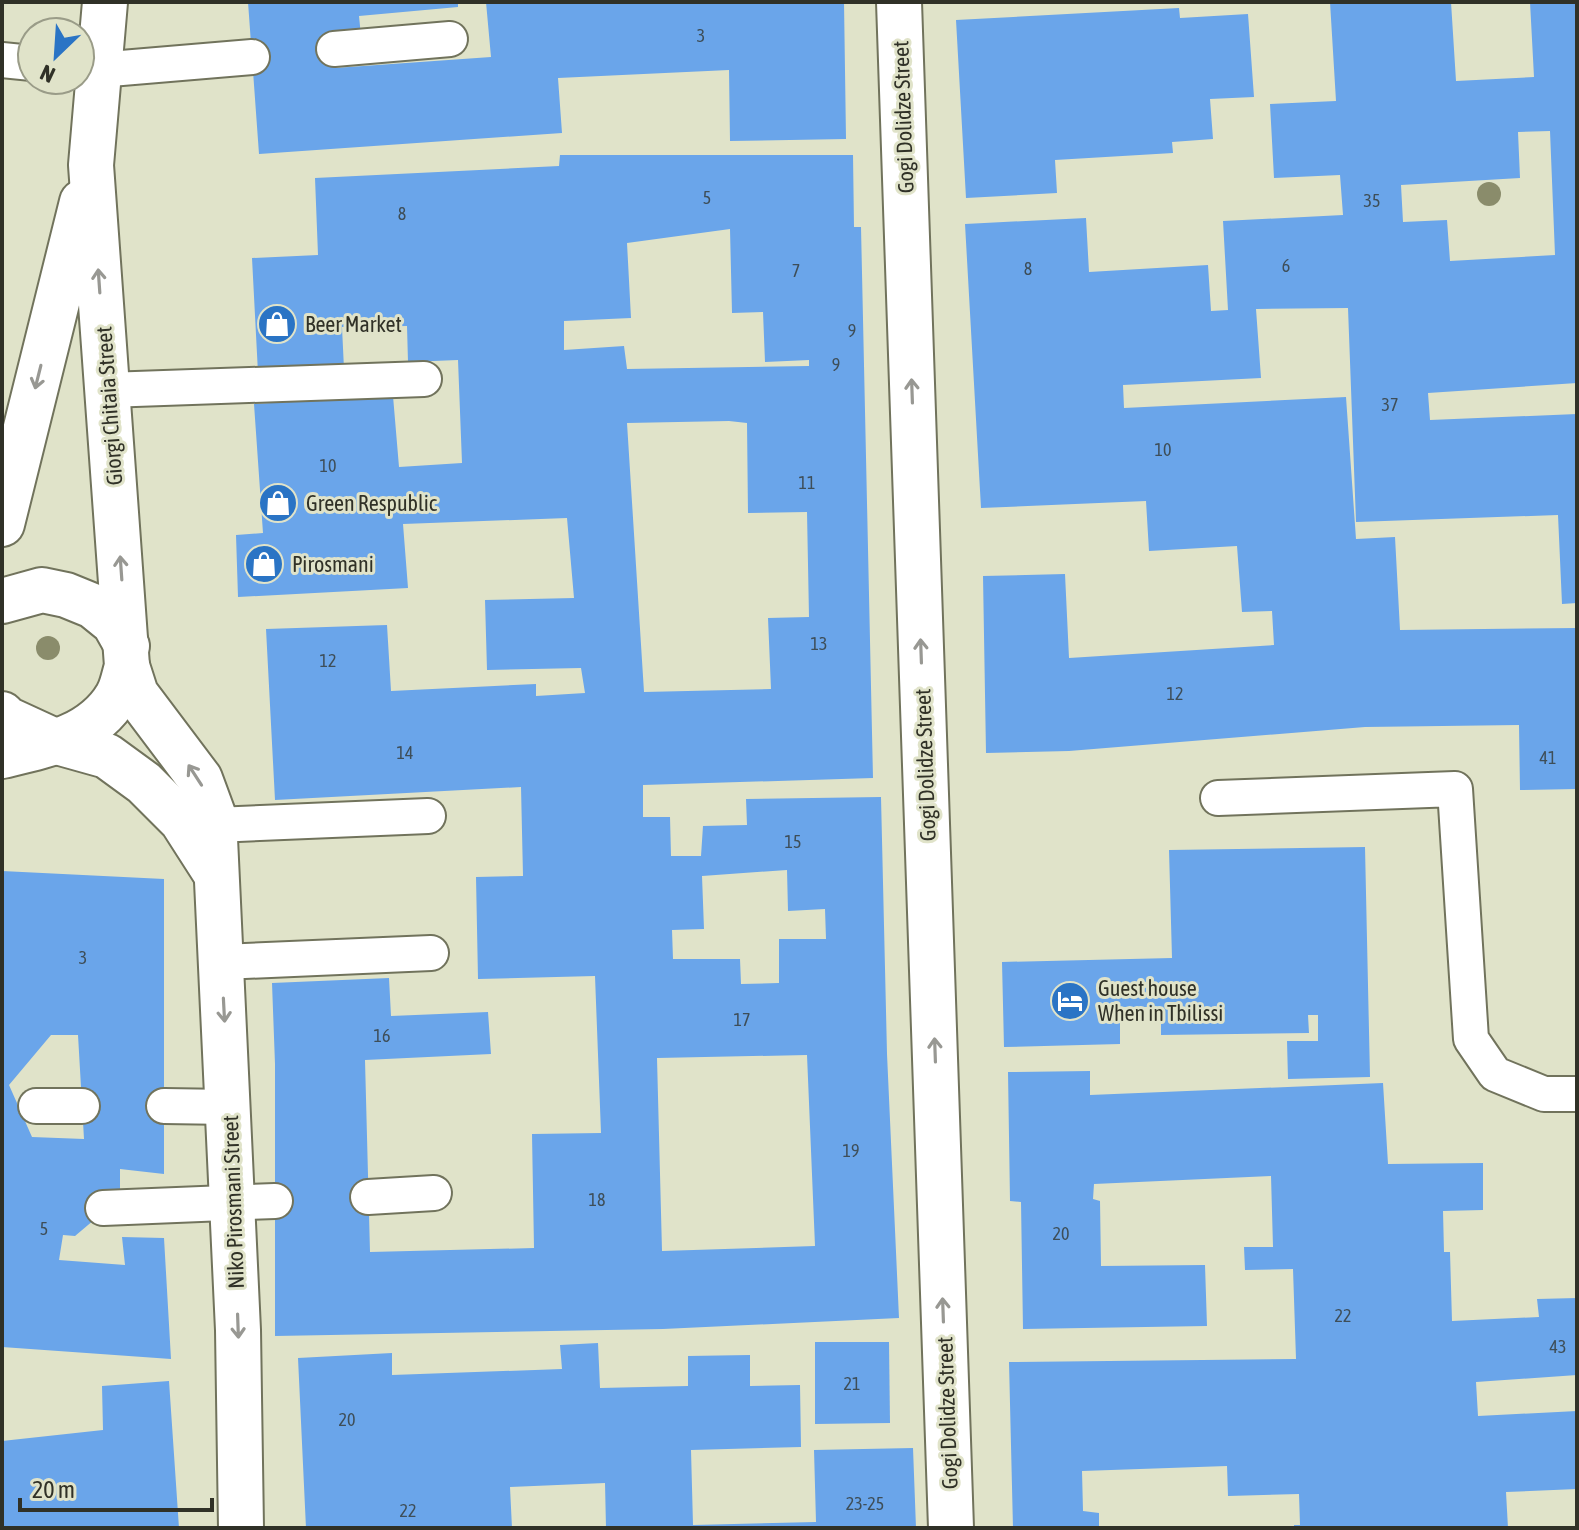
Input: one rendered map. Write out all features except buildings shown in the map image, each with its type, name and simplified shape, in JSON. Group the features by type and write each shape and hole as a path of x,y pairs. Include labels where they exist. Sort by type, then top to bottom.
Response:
{"street":[{"name":"Giorgi Chitaia Street","path":"96,40 105,2"},
{"name":"Gogi Dolidze Street","path":"899,2 951,1528"},
{"name":"Giorgi Chitaia Street","path":"90,96 91,165 127,656"},
{"name":"Giorgi Chitaia Street","path":"2,524 91,165"},
{"path":"2,601 42,590 66,595 93,606 114,623 127,656 118,695 85,729 57,742 2,756"},
{"name":"Niko Pirosmani Street","path":"127,656 136,694 200,779 214,817 238,1330 241,1528"},
{"path":"2,714 57,742 107,756 144,783 182,821 218,876"}],"lane":[{"path":"334,49 450,39"},
{"path":"96,68 252,57"},
{"path":"107,390 424,379"},
{"path":"1218,798 1455,789 1471,1039 1495,1074 1544,1094 1577,1094"},
{"path":"215,825 428,816"},
{"path":"222,962 431,953"},
{"path":"36,1106 82,1106"},
{"path":"164,1106 229,1107"},
{"path":"368,1197 434,1193"},
{"path":"103,1208 275,1201"}],"place":[{"name":"Beer Market","path":"277,324"},
{"name":"Green Respublic","path":"278,503"},
{"name":"Pirosmani","path":"264,564"},
{"name":"Guest house When in Tbilissi","path":"1070,1001"}]}
